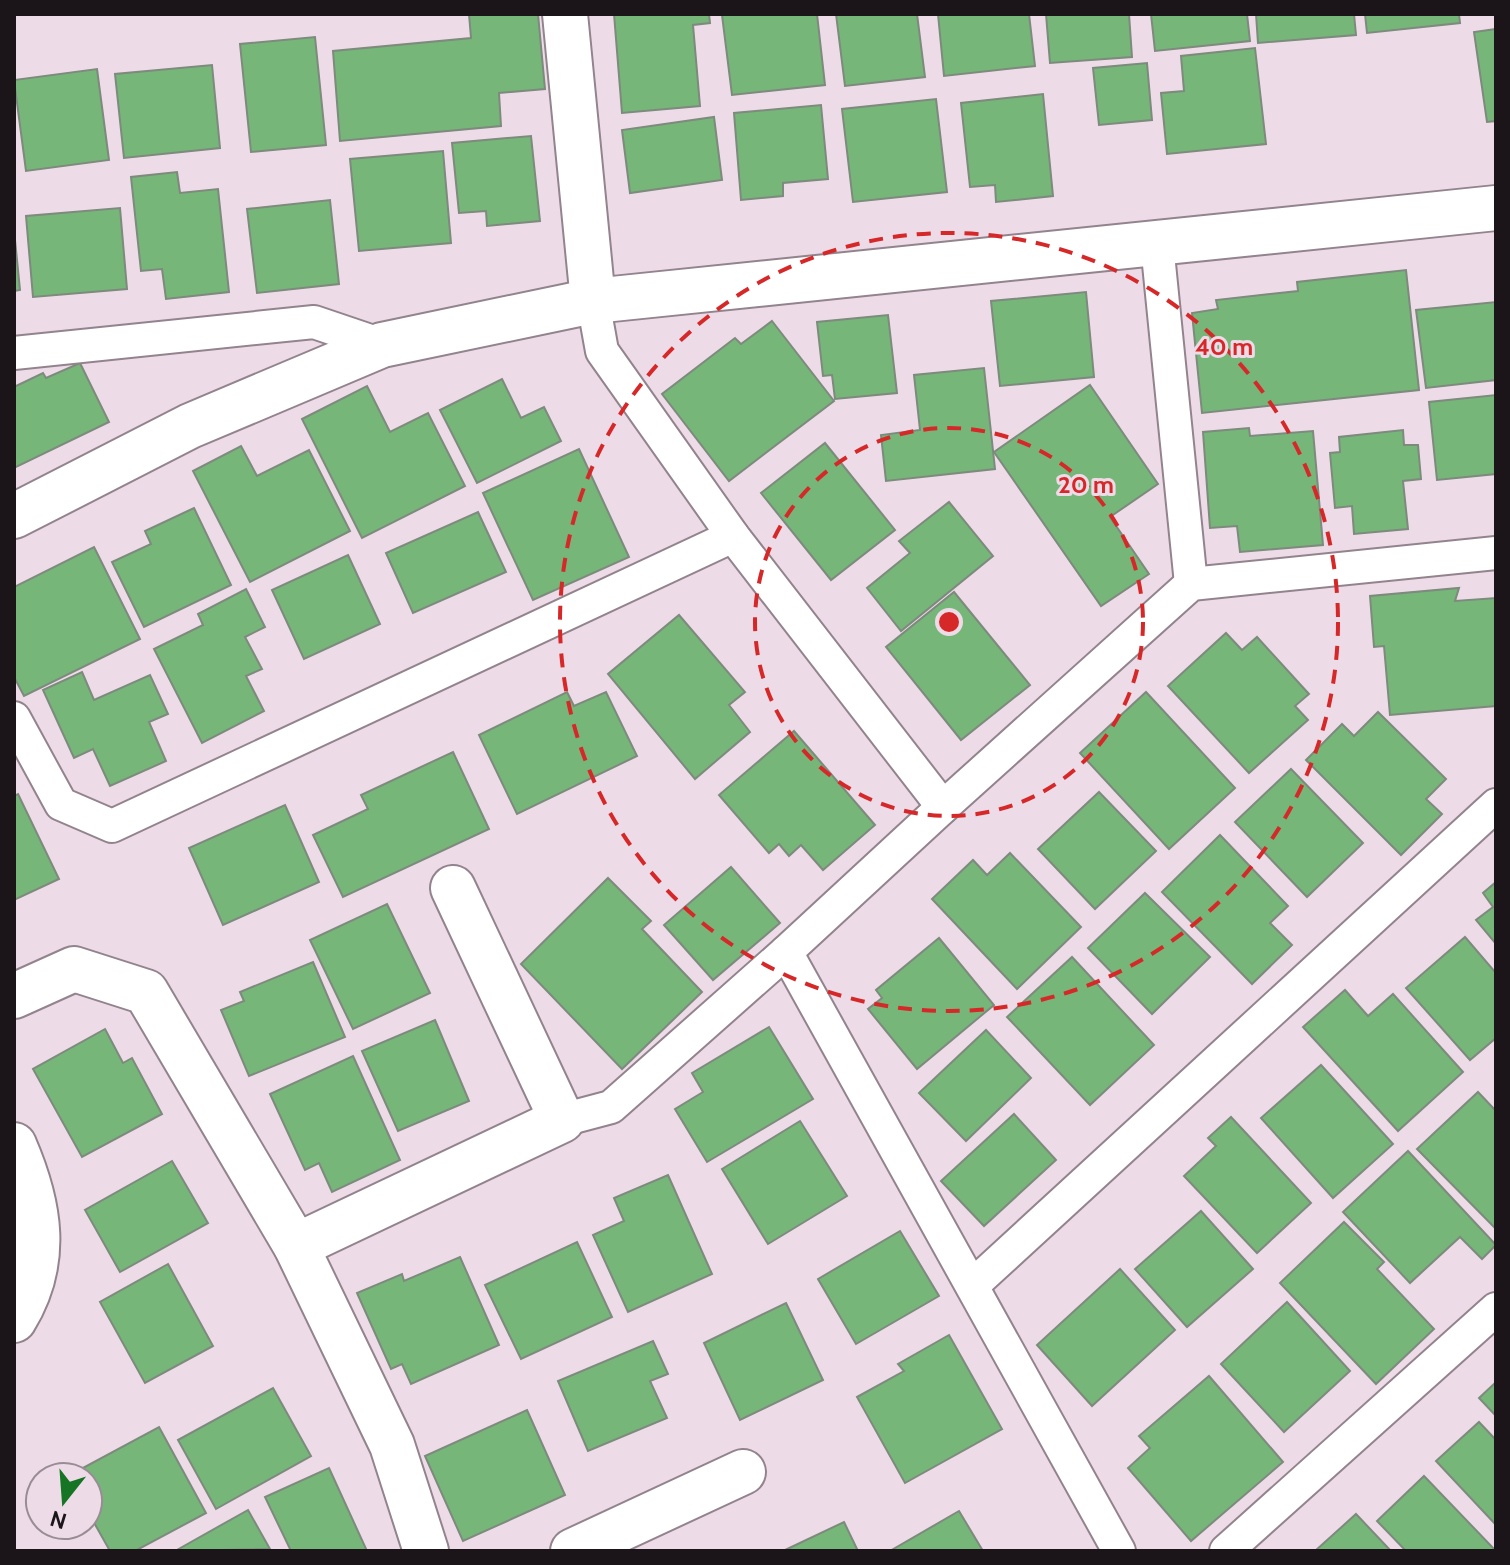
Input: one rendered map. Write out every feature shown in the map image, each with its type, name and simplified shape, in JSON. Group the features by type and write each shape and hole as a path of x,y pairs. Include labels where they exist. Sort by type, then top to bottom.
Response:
{"street":[{"path":"565,14 593,301"},
{"path":"14,516 190,426 382,345 593,301 1496,208"},
{"path":"296,1246 562,1120 453,888"},
{"path":"14,996 74,969 146,992 296,1246 392,1445 426,1551"},
{"path":"14,1145 29,1180 39,1235 29,1295 14,1320"},
{"path":"573,1551 743,1472"}],"lane":[{"path":"1157,244 1191,584"},
{"path":"593,301 602,351 733,536 943,807"},
{"path":"14,353 314,322 382,345"},
{"path":"14,718 61,804 112,826 733,536"},
{"path":"562,1120 611,1107 1191,584 1496,553"},
{"path":"973,1285 1496,805"},
{"path":"786,952 1119,1551"},
{"path":"1226,1551 1496,1309"}],"building":[{"path":"469,14 538,14 545,89 499,93 501,126 340,141 333,51 471,38"},
{"path":"614,14 709,14 710,23 693,25 700,106 622,113"},
{"path":"817,14 825,85 732,95 722,15"},
{"path":"836,14 917,14 925,77 845,86"},
{"path":"938,14 1029,14 1035,66 944,76"},
{"path":"1046,14 1129,14 1132,57 1050,63"},
{"path":"1151,14 1247,14 1250,41 1155,51"},
{"path":"1256,14 1354,14 1356,35 1258,43"},
{"path":"1365,14 1459,14 1460,23 1367,33"},
{"path":"1496,29 1496,121 1487,122 1474,32"},
{"path":"315,37 326,145 251,152 240,44"},
{"path":"1255,48 1266,144 1167,154 1161,93 1184,91 1181,56"},
{"path":"1147,63 1152,120 1099,125 1093,68"},
{"path":"212,65 220,148 124,158 115,74"},
{"path":"97,69 109,160 26,171 14,80"},
{"path":"1043,94 1053,196 996,202 995,185 970,187 961,103"},
{"path":"936,99 947,192 853,202 842,109"},
{"path":"821,105 828,179 783,183 783,196 741,200 734,113"},
{"path":"714,117 722,180 630,193 622,130"},
{"path":"531,136 540,221 487,226 486,211 459,213 452,143"},
{"path":"443,151 451,243 359,251 350,159"},
{"path":"177,172 180,193 218,189 229,292 166,299 162,269 141,271 131,177"},
{"path":"330,200 339,284 257,293 247,209"},
{"path":"120,208 127,289 33,297 26,216"},
{"path":"14,230 20,290 14,291"},
{"path":"1406,270 1419,390 1202,413 1192,313 1218,309 1216,300 1298,291 1297,282"},
{"path":"1086,292 1094,377 1000,386 991,301"},
{"path":"1496,302 1496,380 1426,388 1416,310"},
{"path":"888,315 897,393 835,399 832,375 823,376 817,322"},
{"path":"772,321 834,401 729,481 662,394 735,338 741,344"},
{"path":"80,363 109,422 14,468 14,387 43,373 46,378"},
{"path":"984,368 995,469 886,481 881,435 920,430 914,375"},
{"path":"502,379 521,418 544,407 561,441 477,483 440,410"},
{"path":"1090,385 1158,484 1110,517 1149,574 1101,606 994,452"},
{"path":"367,386 390,432 428,413 465,486 362,538 302,419"},
{"path":"1496,395 1496,474 1437,480 1429,402"},
{"path":"1249,428 1250,436 1313,431 1323,545 1240,552 1237,526 1210,528 1203,432"},
{"path":"1403,430 1404,445 1418,445 1421,479 1403,481 1408,529 1354,534 1352,506 1335,508 1330,453 1340,452 1339,437"},
{"path":"825,443 895,530 831,580 761,493"},
{"path":"241,446 257,476 309,450 350,531 250,582 193,471"},
{"path":"579,449 629,557 533,600 483,493"},
{"path":"949,502 993,556 901,631 867,588 910,553 899,541"},
{"path":"194,508 231,585 144,627 112,562 151,544 145,531"},
{"path":"478,512 506,572 413,613 386,553"},
{"path":"94,547 140,639 24,696 14,677 14,587"},
{"path":"348,555 380,624 304,659 272,590"},
{"path":"1459,588 1455,601 1496,598 1496,706 1390,715 1384,646 1374,647 1370,596"},
{"path":"246,589 265,627 245,637 262,669 246,676 264,711 202,743 154,649 203,625 198,614"},
{"path":"954,592 1030,685 961,740 886,647"},
{"path":"679,615 745,692 729,705 750,732 695,779 608,674"},
{"path":"1226,633 1242,650 1257,637 1309,694 1295,706 1308,720 1249,773 1168,686"},
{"path":"82,672 94,700 150,675 168,714 149,722 166,761 110,786 93,749 74,758 43,690"},
{"path":"567,692 574,706 606,692 637,756 517,814 479,735"},
{"path":"1146,692 1235,788 1169,849 1080,753"},
{"path":"1378,712 1446,779 1426,799 1442,814 1401,855 1306,760 1342,724 1354,736"},
{"path":"794,731 875,825 823,870 801,845 789,856 779,844 769,853 719,795"},
{"path":"453,752 489,829 343,897 313,835 368,809 361,795"},
{"path":"1291,769 1363,843 1307,897 1235,822"},
{"path":"1099,792 1156,851 1095,909 1038,849"},
{"path":"18,794 59,879 14,900 14,796"},
{"path":"285,805 319,882 223,925 189,848"},
{"path":"1220,835 1288,906 1270,923 1292,945 1252,984 1162,892"},
{"path":"1010,853 1081,927 1017,989 932,899 973,860 987,875"},
{"path":"731,867 780,923 713,980 664,925"},
{"path":"608,878 651,921 642,929 702,992 622,1069 521,964"},
{"path":"1496,882 1496,944 1476,920 1493,907 1483,893"},
{"path":"1145,893 1210,957 1152,1014 1088,948"},
{"path":"387,904 430,993 353,1029 310,940"},
{"path":"1465,937 1496,973 1496,1038 1470,1060 1406,988"},
{"path":"939,938 994,1005 917,1069 868,1009 882,998 876,990"},
{"path":"1072,957 1154,1045 1090,1105 1007,1017"},
{"path":"313,962 345,1037 249,1076 221,1010 244,1001 240,992"},
{"path":"1345,990 1368,1016 1393,994 1463,1072 1398,1131 1303,1027"},
{"path":"435,1020 469,1101 398,1131 362,1051"},
{"path":"769,1027 813,1099 707,1162 675,1109 703,1092 692,1073"},
{"path":"105,1029 123,1063 132,1058 162,1114 82,1157 33,1069"},
{"path":"986,1030 1031,1078 966,1141 919,1093"},
{"path":"353,1056 400,1160 332,1192 319,1163 305,1170 270,1094"},
{"path":"1321,1065 1393,1144 1333,1198 1261,1118"},
{"path":"1478,1092 1496,1111 1496,1229 1417,1149"},
{"path":"1014,1114 1056,1160 984,1226 941,1181"},
{"path":"1231,1117 1311,1203 1257,1253 1184,1176 1216,1146 1208,1138"},
{"path":"800,1121 847,1196 768,1244 722,1169"},
{"path":"1408,1151 1496,1245 1482,1259 1460,1237 1410,1283 1343,1212"},
{"path":"172,1161 208,1223 120,1272 85,1210"},
{"path":"668,1175 712,1274 628,1312 593,1235 624,1221 614,1198"},
{"path":"1201,1211 1253,1269 1187,1327 1135,1269"},
{"path":"1344,1222 1384,1262 1377,1269 1434,1329 1376,1384 1280,1283"},
{"path":"900,1231 939,1296 856,1344 818,1279"},
{"path":"577,1242 612,1317 521,1359 485,1285"},
{"path":"460,1257 499,1345 411,1384 402,1364 391,1369 357,1293 402,1274 404,1281"},
{"path":"168,1264 213,1346 145,1383 100,1302"},
{"path":"1120,1269 1175,1330 1092,1406 1037,1345"},
{"path":"1287,1302 1350,1371 1284,1432 1221,1364"},
{"path":"786,1303 823,1380 740,1420 704,1343"},
{"path":"949,1335 1002,1429 905,1483 857,1397 904,1371 898,1364"},
{"path":"653,1341 668,1374 650,1381 667,1418 588,1451 558,1381"},
{"path":"1209,1376 1283,1462 1191,1541 1128,1468 1150,1448 1139,1436"},
{"path":"1496,1382 1496,1416 1479,1398"},
{"path":"273,1388 311,1456 216,1509 178,1440"},
{"path":"527,1410 565,1495 463,1541 425,1456"},
{"path":"1479,1422 1496,1440 1496,1525 1436,1461"},
{"path":"159,1427 206,1513 135,1551 110,1551 104,1540 104,1461 96,1461"},
{"path":"329,1468 367,1551 291,1551 265,1497"},
{"path":"1424,1476 1496,1551 1406,1551 1377,1521"},
{"path":"248,1510 270,1549 175,1551"},
{"path":"959,1511 983,1551 890,1551"},
{"path":"1356,1514 1391,1551 1315,1551"},
{"path":"844,1522 858,1551 783,1551"}]}
